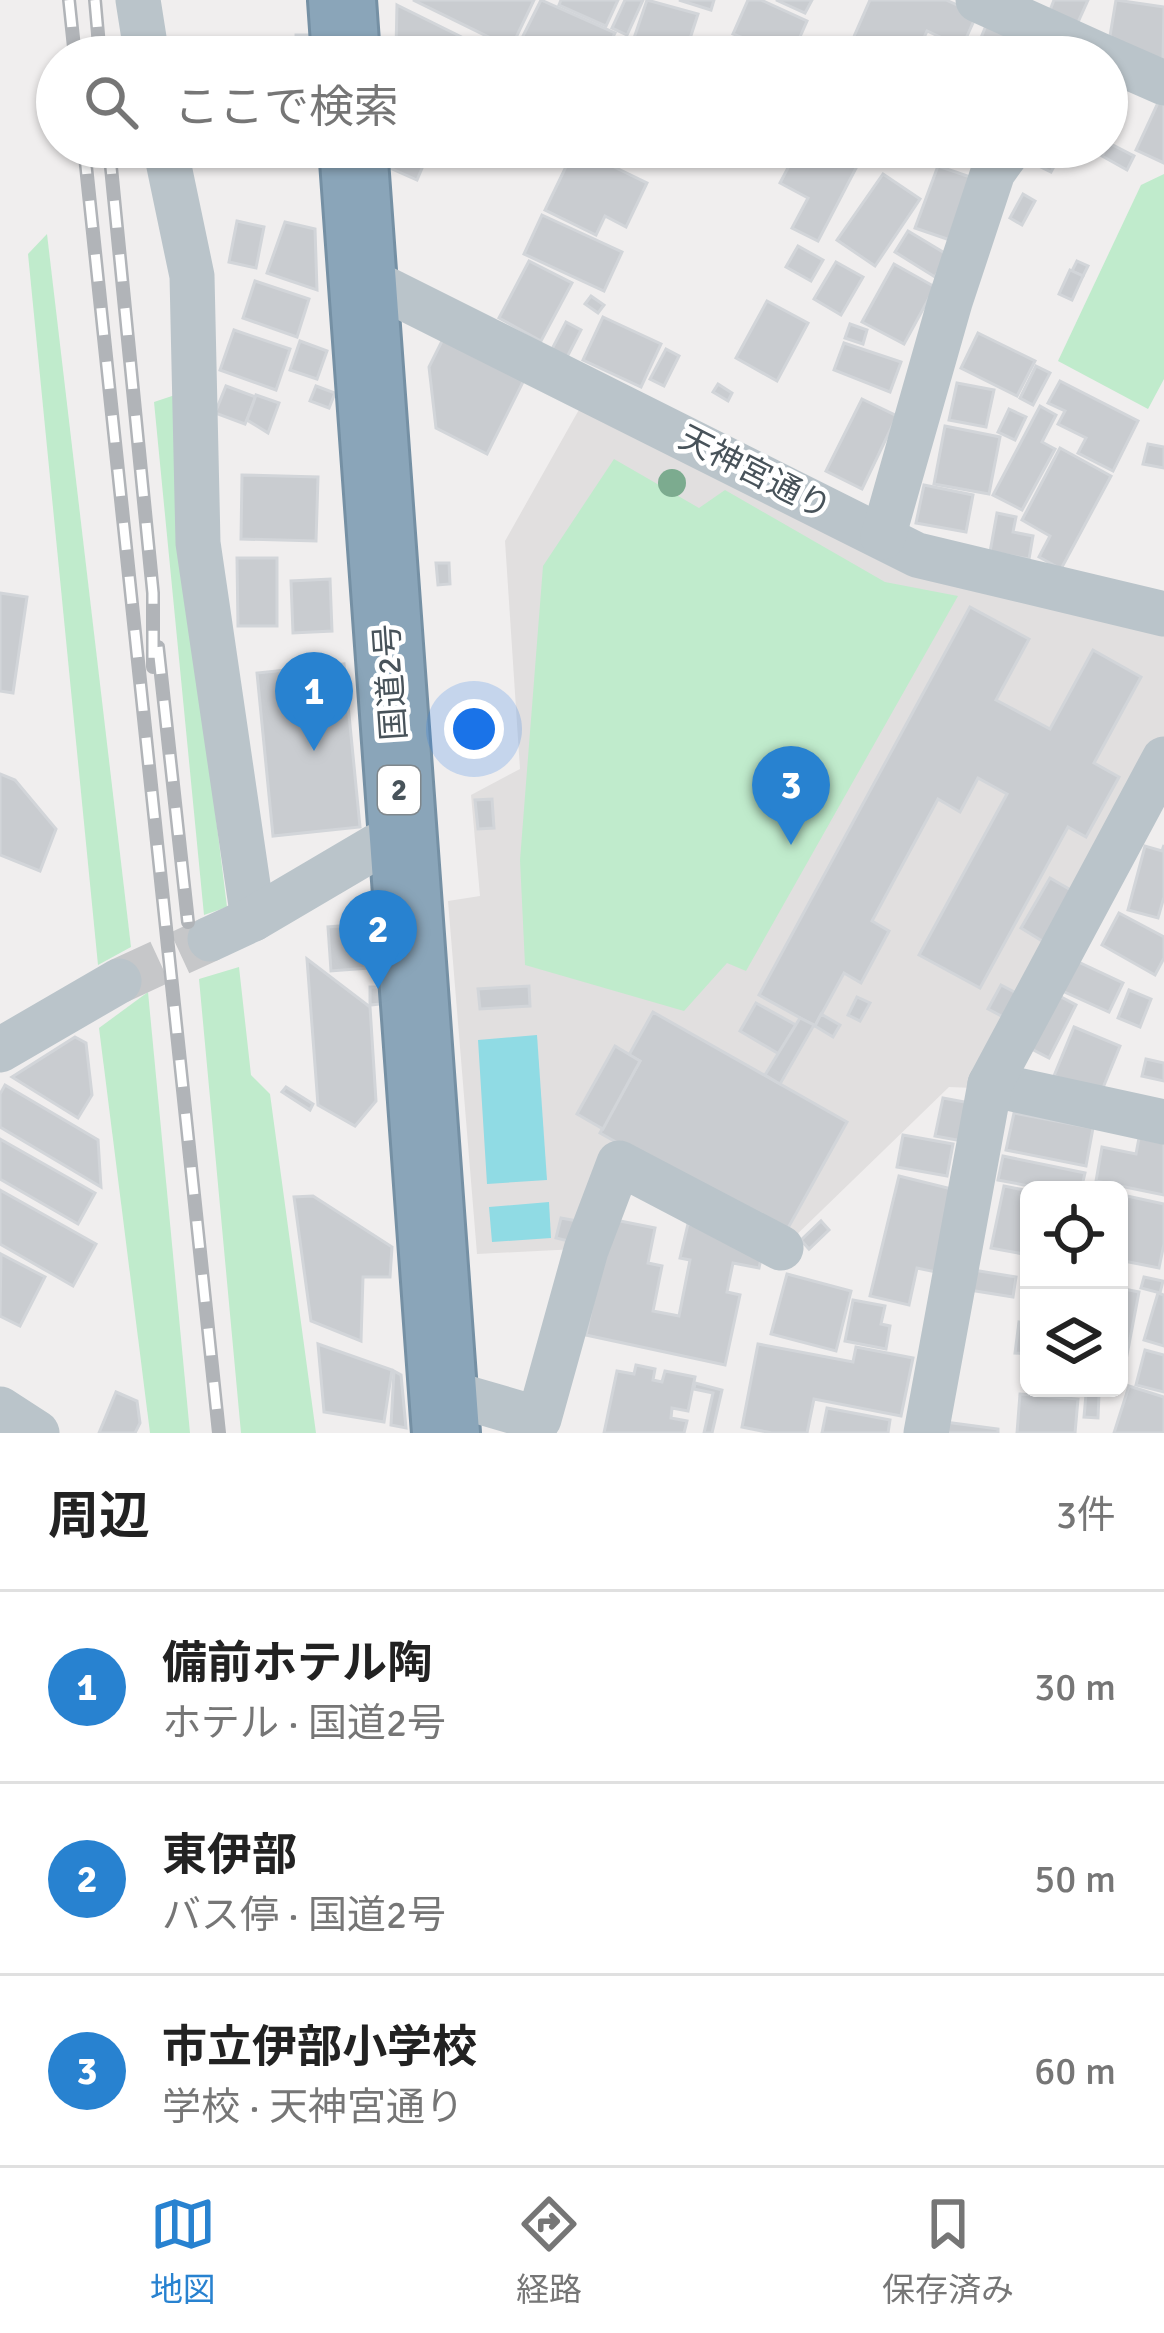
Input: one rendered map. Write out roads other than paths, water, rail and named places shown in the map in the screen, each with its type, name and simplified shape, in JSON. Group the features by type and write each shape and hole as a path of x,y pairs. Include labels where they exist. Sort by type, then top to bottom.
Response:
{"highway":[{"path":"342,0 345,36"},
{"name":"国道2号","path":"355,168 445,1412"}],"street":[{"path":"138,0 144,36"},
{"path":"978,0 1056,36"},
{"path":"1128,68 1164,83"},
{"path":"169,168 192,276 198,543 253,919"},
{"path":"883,537 950,302 996,168"},
{"name":"天神宮通り","path":"363,285 388,290 917,554 1164,614"},
{"path":"926,1433 991,1084 1164,759"},
{"path":"210,939 376,846 403,843"},
{"path":"0,1050 119,981"},
{"path":"991,1084 1164,1122"},
{"path":"445,1412 539,1418 586,1250 619,1162 781,1248"},
{"path":"0,1409 37,1433"}],"water":[{"path":"537,1035 547,1180 487,1184 478,1040"},
{"path":"549,1202 551,1238 492,1242 489,1207"}],"tunnel":[{"path":"119,981 210,939"}],"railway":[{"path":"69,0 73,36"},
{"path":"95,0 98,36"},
{"path":"86,168 219,1433"},
{"path":"111,168 153,593 153,667"},
{"path":"158,647 188,922"}],"place":[{"name":"備前ホテル陶","path":"314,751"},
{"name":"市立伊部小学校","path":"791,845"},
{"name":"東伊部","path":"378,989"}]}
